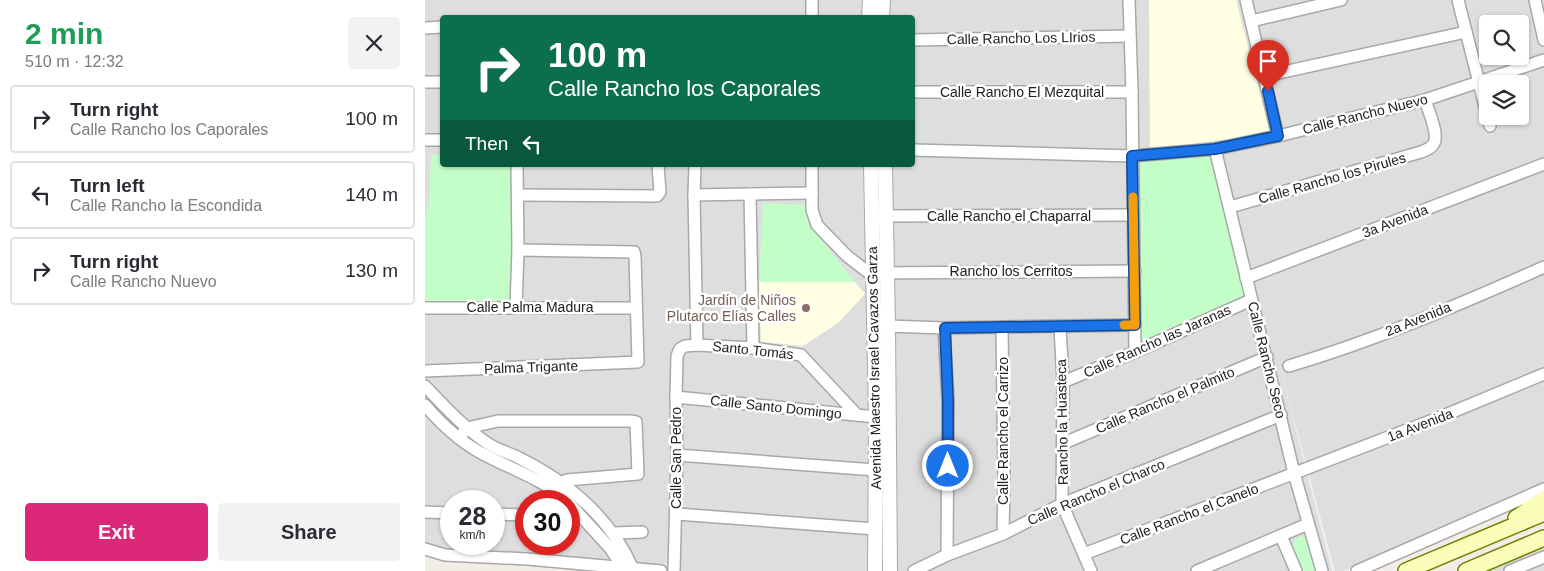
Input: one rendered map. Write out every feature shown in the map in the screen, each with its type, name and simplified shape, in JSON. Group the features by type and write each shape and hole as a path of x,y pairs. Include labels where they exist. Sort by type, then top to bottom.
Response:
{"main road":[{"path":"1481,541 1544,499"},
{"path":"1406,571 1544,513"},
{"path":"1467,571 1544,538"}],"street":[{"path":"812,0 812,15"},
{"path":"869,15 870,0"},
{"path":"882,15 883,0"},
{"path":"1129,0 1135,352"},
{"path":"1246,0 1278,136"},
{"path":"1251,21 1341,0"},
{"path":"1458,0 1479,83"},
{"path":"1535,0 1544,40"},
{"path":"425,28 440,27"},
{"path":"1265,76 1466,32"},
{"name":"Calle Rancho Los LIrios","path":"915,40 1130,36"},
{"name":"Calle Rancho Nuevo","path":"1502,75 1544,60"},
{"path":"425,82 440,82"},
{"name":"Calle Rancho Nuevo","path":"915,150 1132,156 1215,149 1278,136 1425,100 1479,83"},
{"name":"Calle Rancho El Mezquital","path":"915,92 1132,92"},
{"name":"Calle Rancho los Pirules","path":"1230,207 1421,152 1433,145 1435,132 1425,100"},
{"path":"425,140 440,140"},
{"name":"Calle Rancho Seco","path":"1215,149 1294,473 1322,571"},
{"name":"3a Avenida","path":"1246,278 1544,164"},
{"path":"516,307 518,250 517,167"},
{"path":"518,194 658,195 660,192 658,167"},
{"path":"695,167 697,345"},
{"path":"812,167 812,210 819,228 864,271 880,273"},
{"name":"Avenida Maestro Israel Cavazos Garza","path":"871,167 880,273 888,326 890,571"},
{"name":"Avenida Maestro Israel Cavazos Garza","path":"875,571 875,470 880,273 886,216 885,167"},
{"path":"694,195 812,193"},
{"path":"750,194 753,348"},
{"name":"Calle Rancho el Chaparral","path":"886,216 1133,216"},
{"path":"518,250 633,251 636,308"},
{"name":"2a Avenida","path":"1289,366 1367,339 1493,290 1544,267"},
{"name":"Rancho los Cerritos","path":"880,273 1135,271"},
{"name":"Calle Rancho las Jaranas","path":"1063,382 1251,300"},
{"name":"Calle Palma Madura","path":"425,308 636,308"},
{"name":"Palma Trigante","path":"425,371 637,363 639,360 636,308"},
{"path":"888,326 1002,328 1135,325"},
{"name":"Rancho la Huasteca","path":"1059,327 1063,382 1062,504 1091,571"},
{"path":"945,328 948,401 947,555"},
{"name":"Calle Rancho el Carrizo","path":"1002,328 1003,534"},
{"name":"Santo Tomás","path":"683,347 697,345 753,348 801,355 857,415"},
{"name":"Calle San Pedro","path":"675,571 677,356 683,347"},
{"name":"Calle Rancho el Palmito","path":"1064,443 1267,357"},
{"name":"1a Avenida","path":"1294,473 1433,420 1544,374"},
{"path":"425,386 467,428 494,447 520,458 586,504 614,533 628,569"},
{"name":"Calle Santo Domingo","path":"676,396 877,417"},
{"path":"425,405 459,438 485,456 559,487 561,490"},
{"name":"Calle Rancho el Charco","path":"913,571 947,555 1003,534 1062,504 1281,415"},
{"path":"459,438 467,428 498,421 584,420 635,422 638,475 573,478 559,487"},
{"path":"677,455 875,470"},
{"name":"Calle Rancho el Canelo","path":"1084,554 1294,473"},
{"path":"1357,571 1544,489"},
{"path":"425,512 440,513"},
{"path":"677,514 875,529"},
{"path":"580,520 610,548 628,569"},
{"path":"1197,571 1308,524"},
{"path":"614,533 642,532"},
{"path":"1281,536 1296,571"},
{"path":"425,549 445,555 527,559 661,571"},
{"path":"1510,571 1544,557"}],"shaded area":[{"path":"425,0 1544,0 1544,490 1343,571 1335,571 1274,345 1332,571 598,571 466,555 505,555 505,490 440,490 440,552 425,550"},
{"path":"1149,0 1236,0 1270,133 1150,150"},
{"name":"Jardín de Niños Plutarco Elías Calles","path":"759,282 855,282 865,294 838,323 803,346 761,342"},
{"path":"1544,535 1544,571 1456,571"}],"green space":[{"path":"440,154 440,167 512,167 513,303 425,306 425,216 429,203 431,155"},
{"path":"1213,154 1247,297 1145,341 1140,339 1137,161"},
{"path":"763,203 811,205 813,229 855,282 759,282"},
{"path":"1301,536 1306,538 1312,546 1319,571 1299,571 1292,547 1295,539"}],"slow traffic":[{"path":"1124,325 1135,325 1133,197"}],"place":[{"name":"Jardín de Niños Plutarco Elías Calles","path":"806,308"}],"route":[{"path":"948,466 945,328 1135,325 1132,156 1215,149 1278,136 1268,91"}]}
